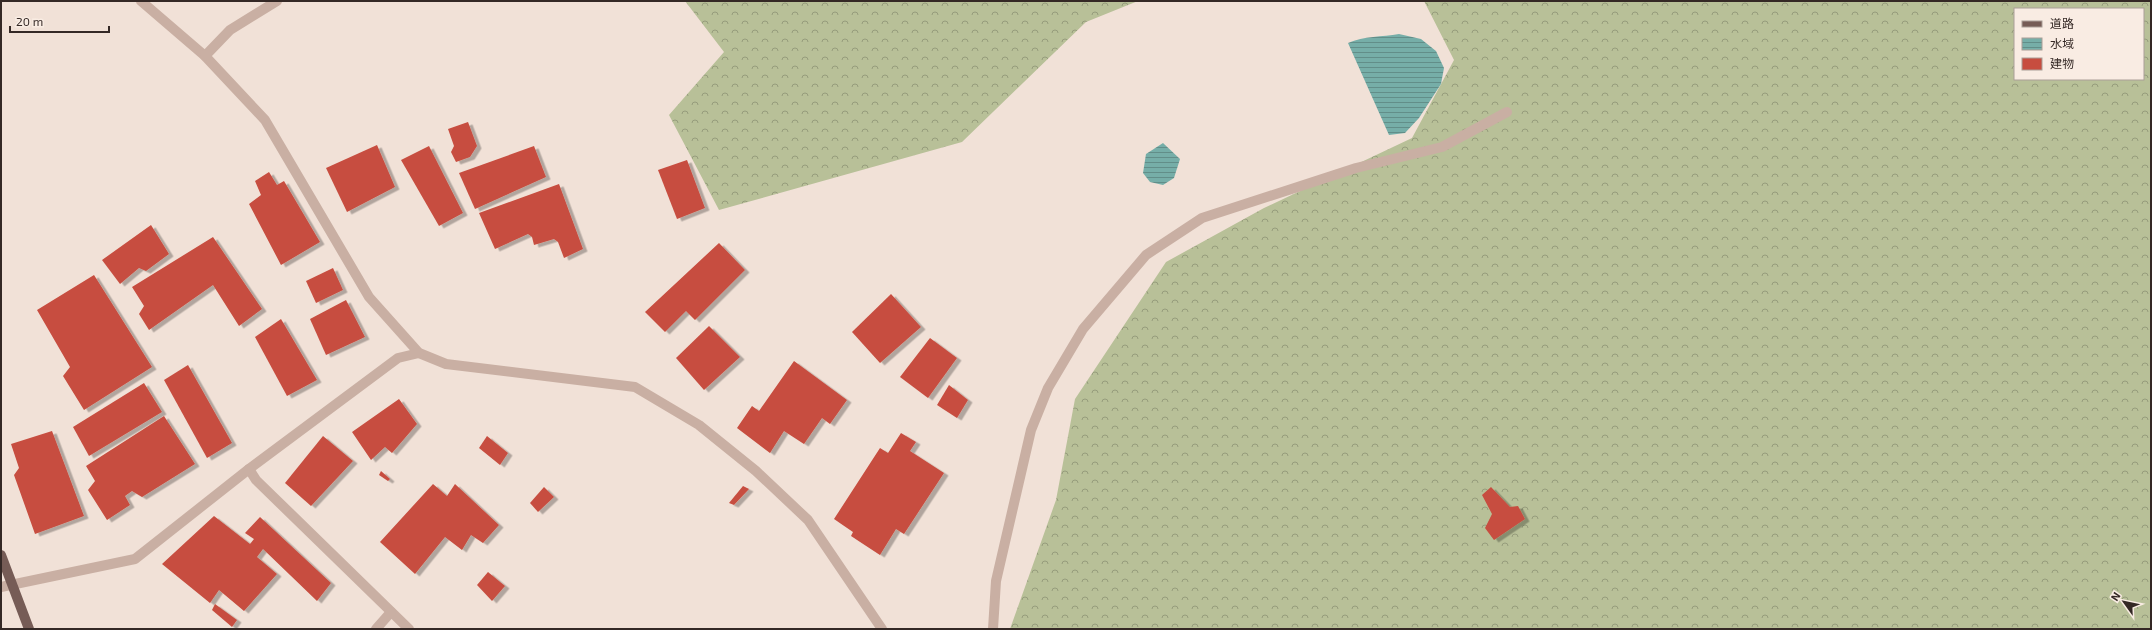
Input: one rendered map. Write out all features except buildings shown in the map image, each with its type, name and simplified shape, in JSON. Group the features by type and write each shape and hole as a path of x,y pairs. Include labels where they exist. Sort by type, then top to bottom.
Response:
{"main road":[{"path":"1,555 29,629"}],"street":[{"path":"141,1 205,56 265,120 369,297 410,345 419,353 446,364 635,387 642,391 699,425 756,471 808,520 882,629"},
{"path":"205,56 230,30 277,1"},
{"path":"993,629 996,582 1031,430 1048,388 1083,329 1146,255 1202,218 1356,168 1442,147 1507,112"},
{"path":"1,587 135,559 249,469 398,358 419,353"},
{"path":"249,469 256,480 408,629"},
{"path":"376,629 391,612"}],"green space":[{"path":"685,1 1138,1 1086,22 962,142 719,210 669,115 724,52"},
{"path":"1424,1 2151,1 2151,629 1010,629 1056,500 1075,399 1166,262 1264,208 1412,138 1454,60"}],"water":[{"path":"1399,34 1421,39 1436,51 1444,68 1441,84 1419,118 1405,133 1389,135 1348,43 1367,38"},
{"path":"1163,143 1180,159 1174,178 1163,185 1150,182 1143,173 1146,154"}]}
